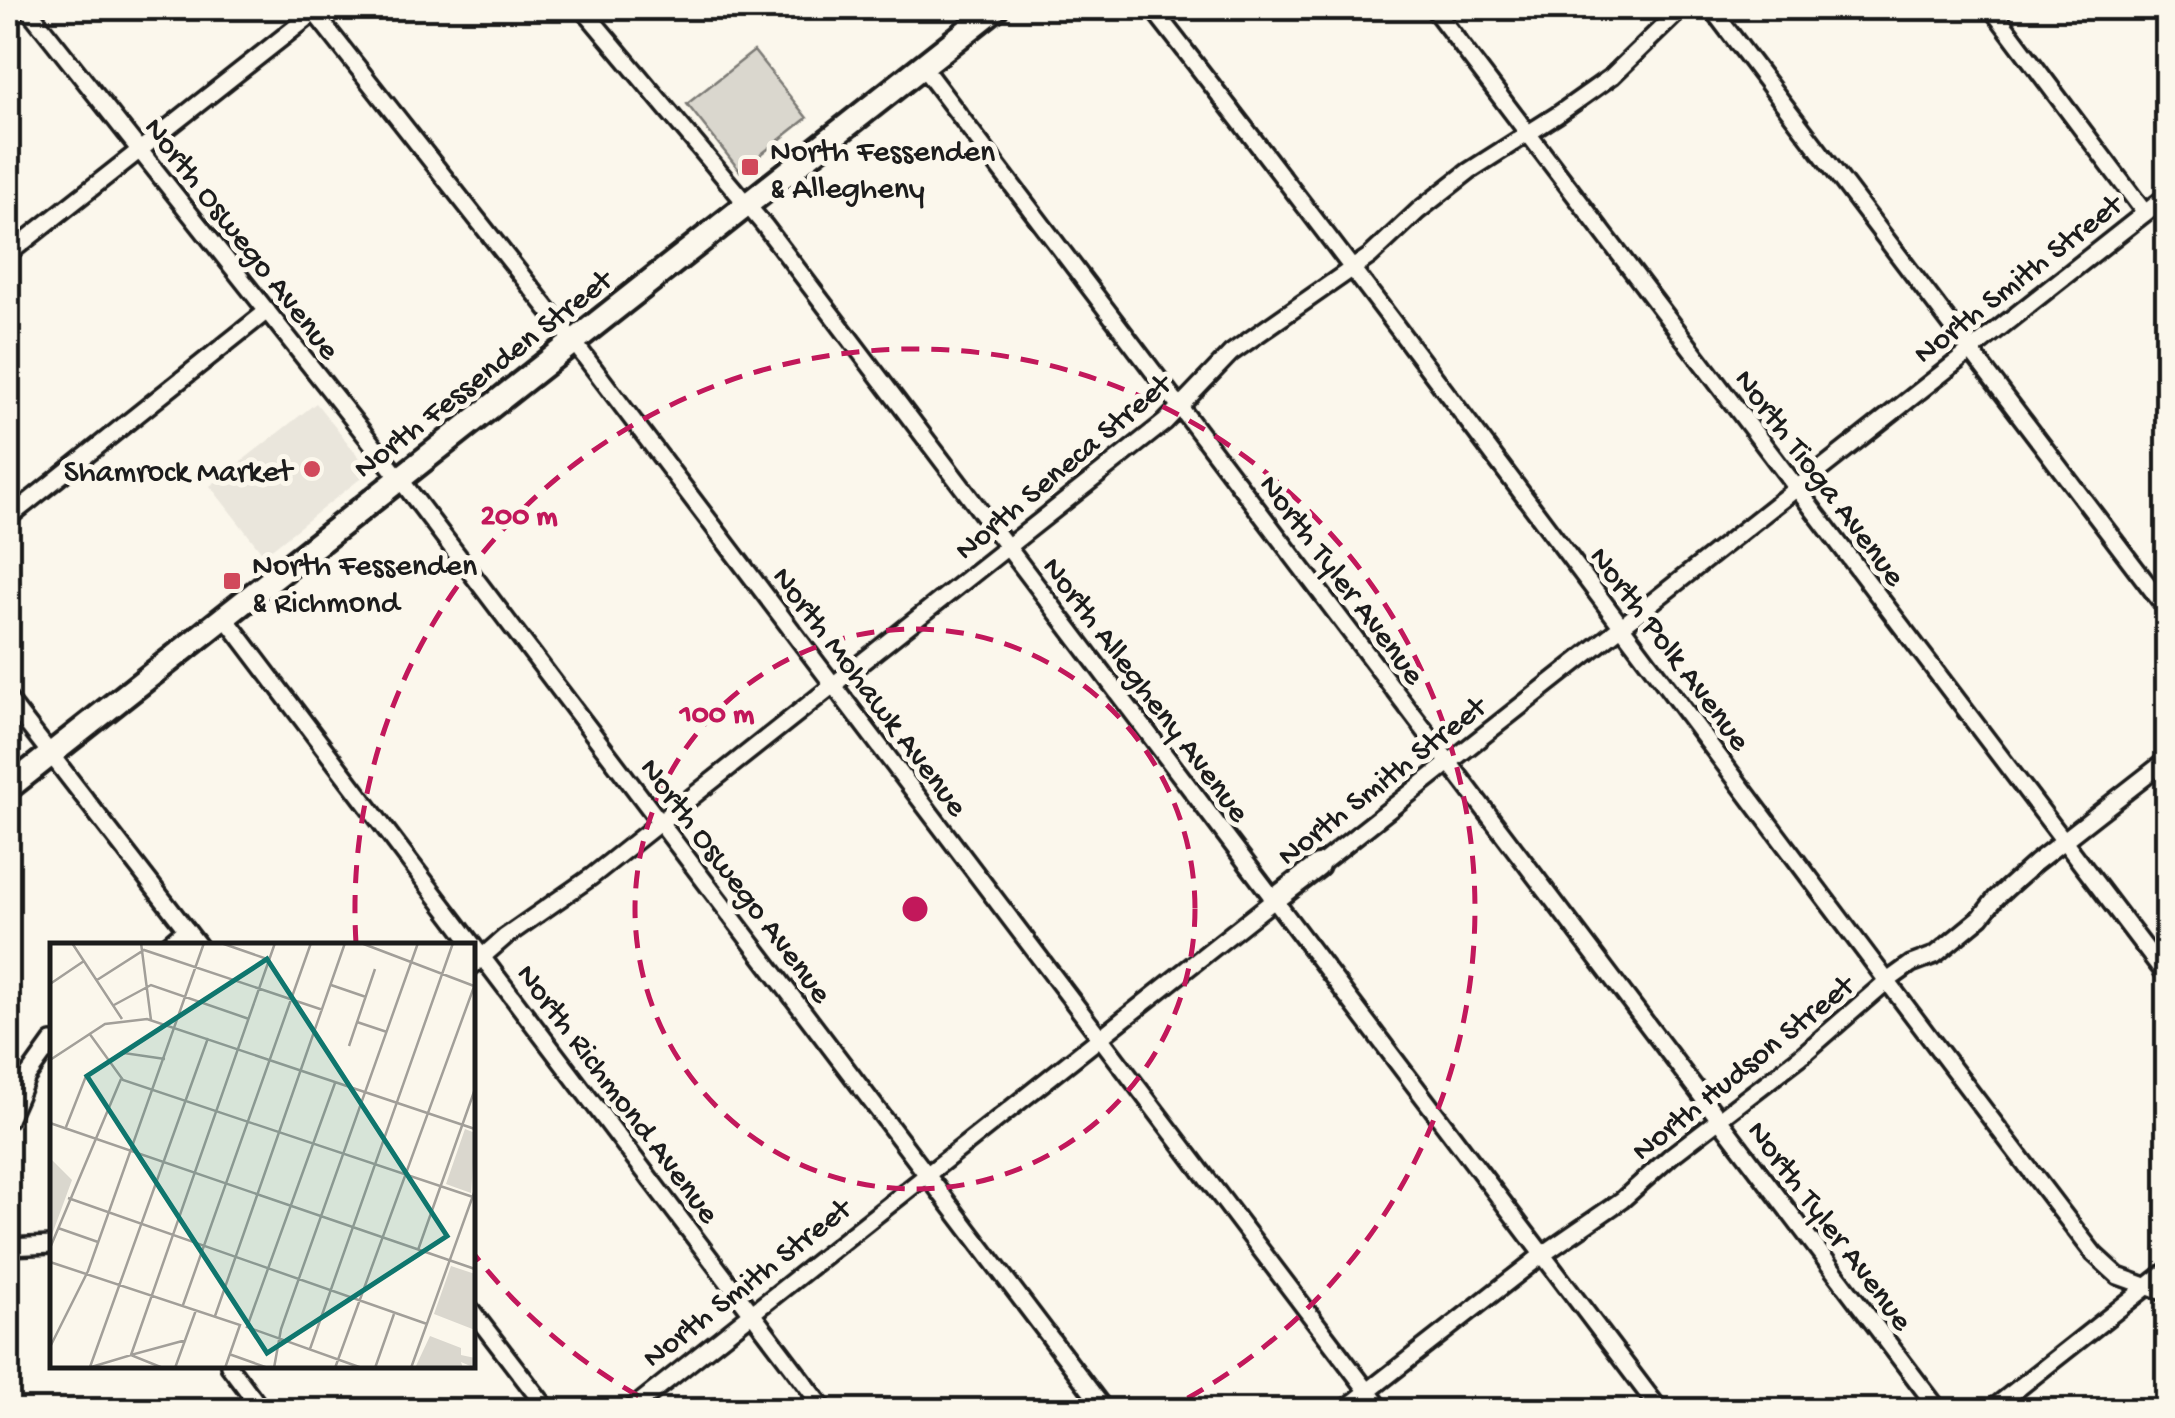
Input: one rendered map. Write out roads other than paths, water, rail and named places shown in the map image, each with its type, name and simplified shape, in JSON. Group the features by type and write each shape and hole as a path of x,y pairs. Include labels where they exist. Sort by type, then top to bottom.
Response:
{"main road":[{"name":"North Fessenden Street","path":"8,788 996,8"}],"street":[{"name":"North Oswego Avenue","path":"27,8 400,478 1105,1410"},
{"name":"North Allegheny Avenue","path":"582,8 746,204 1660,1410"},
{"name":"North Polk Avenue","path":"1152,8 1353,268 2094,1254 2118,1276 2168,1294"},
{"name":"North Tioga Avenue","path":"1433,8 2168,978"},
{"name":"North Seneca Street","path":"478,961 505,936 591,878 1166,422 1231,354 1353,268 1468,171 1612,76 1682,8"},
{"path":"1711,8 2168,611"},
{"path":"1991,8 2145,213"},
{"path":"8,254 315,9"},
{"name":"North Mohawk Avenue","path":"315,9 573,341 1382,1410"},
{"name":"North Tyler Avenue","path":"922,66 1939,1410"},
{"name":"North Smith Street","path":"630,1410 2168,195"},
{"path":"8,518 268,312"},
{"name":"North Richmond Avenue","path":"224,616 465,943"},
{"path":"8,699 196,943"},
{"name":"North Hudson Street","path":"1344,1410 1542,1256 1622,1200 1718,1118 1800,1058 1886,982 1911,964 1934,955 1981,917 2035,863 2168,759"},
{"path":"170,943 186,929"},
{"name":"North Richmond Avenue","path":"478,961 826,1410"},
{"path":"8,1120 27,1077 50,1045"},
{"path":"8,1247 50,1245"},
{"path":"1990,1410 2168,1270"},
{"path":"475,1315 548,1410"},
{"path":"230,1368 262,1410"}],"place":[{"name":"North Fessenden & Allegheny","path":"750,167"},
{"name":"Shamrock Market","path":"312,469"},
{"name":"North Fessenden & Richmond","path":"232,581"}]}
